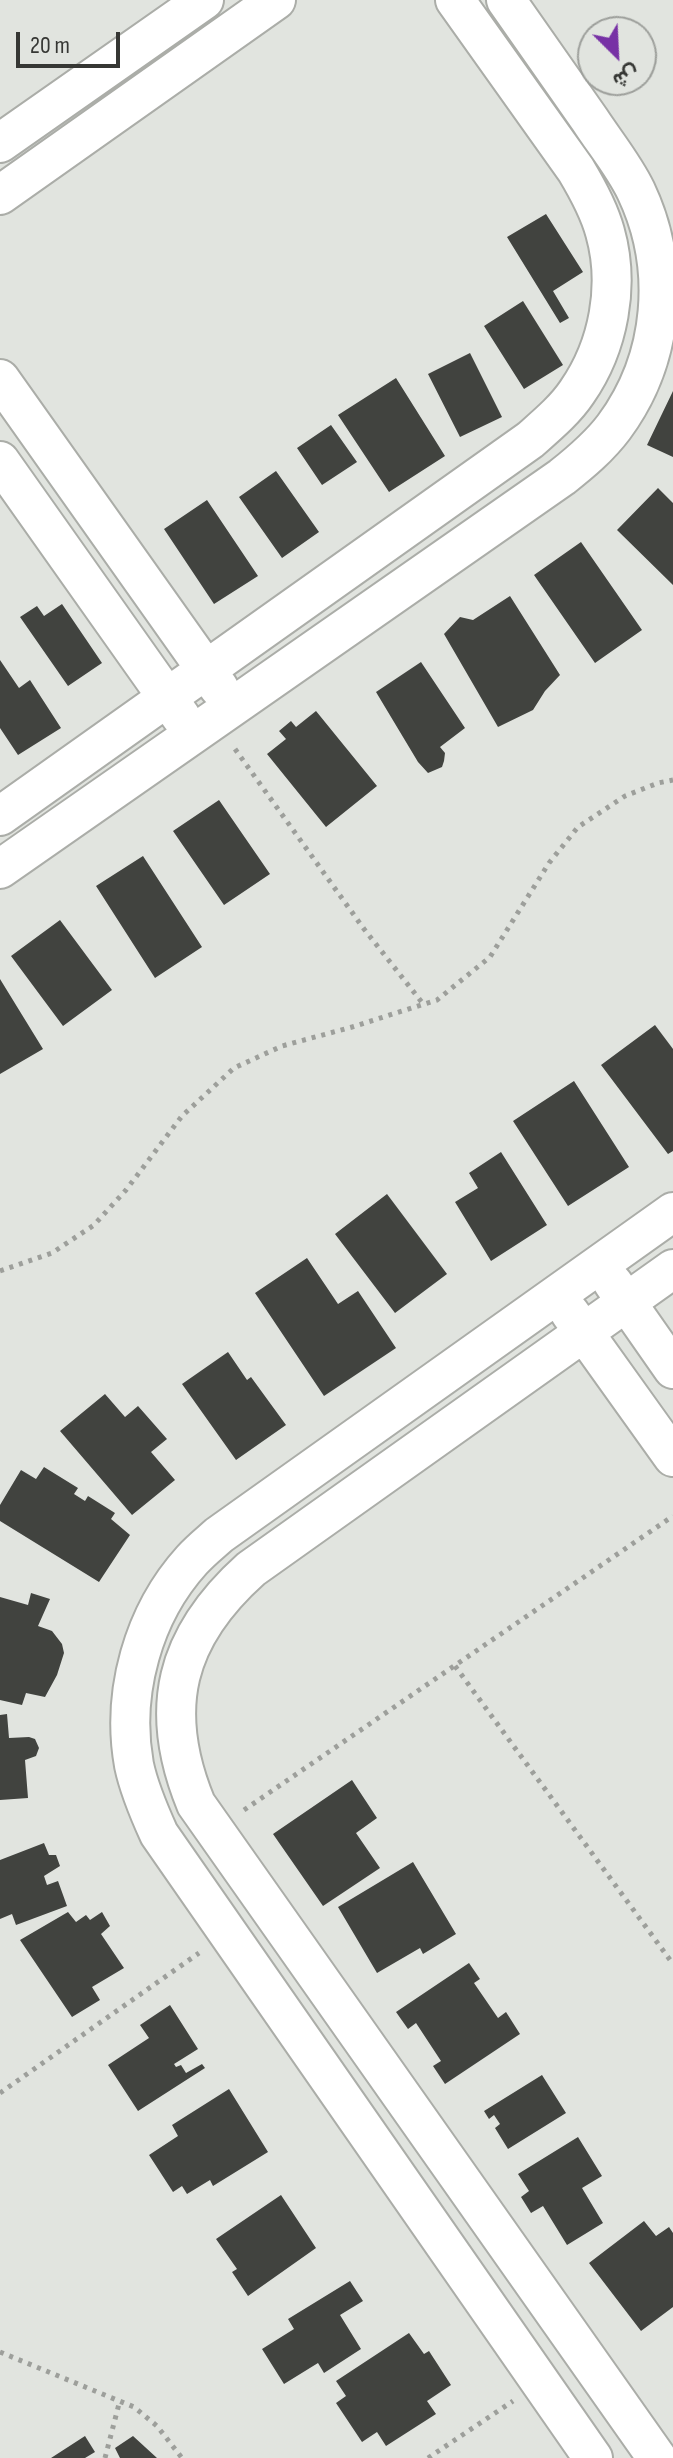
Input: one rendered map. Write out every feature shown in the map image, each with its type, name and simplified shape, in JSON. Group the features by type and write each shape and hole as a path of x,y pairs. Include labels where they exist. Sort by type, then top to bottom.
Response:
{"street":[{"path":"0,143 204,0"},
{"path":"0,195 276,0"},
{"path":"0,816 530,440 555,418 577,392 598,352 611,298 611,264 605,231 593,200 576,170 455,0"},
{"path":"0,869 562,477 590,455 627,407 647,364 656,329 659,293 657,257 649,222 635,189 617,159 506,0"},
{"path":"0,379 206,670 213,720"},
{"path":"0,445 31,423"},
{"path":"58,462 7,485 167,697 213,720"},
{"path":"593,2458 159,1834 144,1801 134,1765 130,1729 132,1692 139,1656 152,1622 170,1589 192,1560 219,1535 673,1212"},
{"path":"600,1264 673,1369"},
{"path":"657,2458 214,1831 183,1773 176,1741 175,1708 180,1676 190,1645 206,1617 227,1591 251,1569 673,1269"},
{"path":"557,1294 673,1457"}],"path":[{"path":"213,720 364,929 424,1005"},
{"path":"0,1271 52,1253 94,1225 126,1190 182,1116 234,1068 282,1046 437,1000 490,957 549,863 578,827 625,796 673,780"},
{"path":"214,1831 673,1516"},
{"path":"455,1666 673,1964"},
{"path":"0,2093 227,1933"},
{"path":"0,2352 134,2407 157,2426 182,2458"},
{"path":"428,2458 540,2382"},
{"path":"105,2458 120,2400"}],"building":[{"path":"546,214 583,272 553,291 569,318 560,323 507,237"},
{"path":"523,301 563,365 524,389 484,326"},
{"path":"470,353 502,417 460,437 428,374"},
{"path":"396,378 445,456 389,492 338,415"},
{"path":"673,391 673,457 647,445"},
{"path":"331,425 357,462 322,485 297,448"},
{"path":"276,471 319,532 282,558 239,497"},
{"path":"658,488 673,503 673,585 617,530"},
{"path":"207,500 258,576 214,604 164,529"},
{"path":"581,542 642,630 595,663 534,575"},
{"path":"510,596 560,675 533,710 498,727 444,634 460,617 473,620"},
{"path":"62,604 102,663 68,686 20,617 37,606 44,616"},
{"path":"0,660 19,688 30,680 61,728 18,755 0,728"},
{"path":"421,662 465,728 440,747 445,753 442,767 428,773 418,762 376,692"},
{"path":"316,711 377,786 326,827 267,754 286,739 279,731 291,721 296,727"},
{"path":"219,800 270,874 224,905 173,831"},
{"path":"143,856 202,947 155,978 96,886"},
{"path":"60,920 112,990 63,1026 11,956"},
{"path":"0,979 43,1049 0,1074"},
{"path":"655,1025 673,1049 673,1151 668,1154 601,1065"},
{"path":"574,1081 629,1167 568,1206 513,1121"},
{"path":"501,1152 547,1225 491,1261 455,1202 478,1188 469,1173"},
{"path":"387,1194 447,1274 395,1313 335,1234"},
{"path":"307,1258 338,1304 358,1291 396,1348 324,1396 255,1293"},
{"path":"228,1352 247,1380 251,1377 286,1425 236,1460 182,1384"},
{"path":"105,1394 125,1417 138,1406 167,1439 151,1452 175,1480 132,1515 60,1431"},
{"path":"44,1467 78,1488 74,1494 85,1501 88,1496 115,1513 111,1519 130,1535 99,1582 0,1521 0,1505 21,1470 36,1479"},
{"path":"31,1593 50,1599 38,1626 52,1631 62,1644 64,1653 45,1697 26,1693 22,1705 0,1700 0,1597 28,1605"},
{"path":"7,1714 9,1738 35,1739 39,1748 36,1756 25,1760 28,1798 0,1800 0,1715"},
{"path":"352,1780 377,1818 356,1833 380,1868 323,1906 273,1834"},
{"path":"44,1843 49,1855 56,1855 60,1866 44,1876 47,1885 58,1881 67,1906 16,1925 12,1914 0,1919 0,1860"},
{"path":"413,1862 456,1934 423,1954 420,1948 377,1973 338,1907"},
{"path":"68,1912 76,1922 86,1915 90,1920 102,1912 110,1926 101,1934 124,1968 92,1987 100,2000 72,2017 20,1940"},
{"path":"469,1963 480,1979 474,1983 498,2018 506,2012 520,2034 445,2084 433,2066 441,2061 416,2023 408,2029 396,2012"},
{"path":"170,2005 198,2049 174,2064 176,2067 181,2065 186,2073 202,2064 205,2068 138,2111 108,2065 149,2038 140,2025"},
{"path":"542,2075 566,2113 508,2149 495,2128 500,2124 494,2115 489,2119 484,2111"},
{"path":"229,2089 268,2152 213,2186 210,2180 187,2194 182,2186 173,2192 149,2155 178,2136 172,2125"},
{"path":"578,2137 602,2176 582,2188 603,2223 567,2245 543,2206 531,2213 521,2197 529,2191 518,2174"},
{"path":"281,2195 316,2248 248,2296 232,2272 237,2269 216,2239"},
{"path":"644,2221 656,2236 669,2227 673,2233 673,2307 641,2331 589,2263"},
{"path":"350,2281 363,2301 340,2315 361,2349 324,2373 318,2363 284,2384 262,2349 294,2329 288,2319"},
{"path":"409,2333 424,2354 429,2351 451,2385 427,2401 436,2414 386,2446 377,2432 362,2442 336,2403 346,2396 336,2381"},
{"path":"85,2436 95,2452 85,2458 51,2458"},
{"path":"133,2436 157,2458 120,2458 115,2448"}]}
